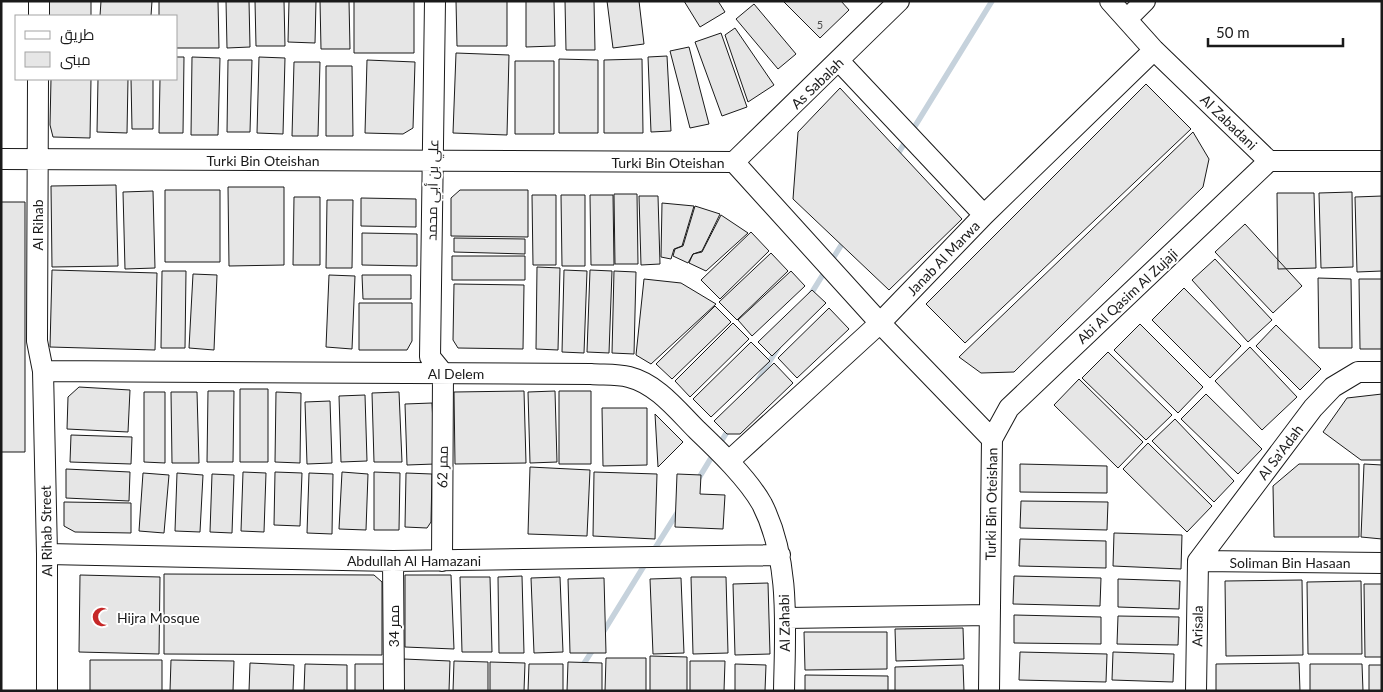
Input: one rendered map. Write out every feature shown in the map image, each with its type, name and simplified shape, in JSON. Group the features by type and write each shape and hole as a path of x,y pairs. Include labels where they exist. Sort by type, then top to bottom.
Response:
{"street":[{"path":"39,1 39,15"},
{"name":"علي بن أبي محمد","path":"435,1 430,357 443,373"},
{"name":"As Sabalah","path":"734,162 899,1"},
{"name":"Al Zabadani","path":"1110,1 1154,50 1270,161 1382,161"},
{"path":"1127,19 1145,1"},
{"name":"Janab Al Marwa","path":"728,461 880,323 984,215 1154,50"},
{"path":"839,61 984,215"},
{"name":"Al Rihab","path":"38,80 36,160 37,341 42,371"},
{"name":"Turki Bin Oteishan","path":"1,159 734,162 880,323 992,439 989,691"},
{"name":"Abi Al Qasim Al Zujaji","path":"992,439 1009,408 1270,161"},
{"name":"Al Delem","path":"42,371 591,374 628,377 658,392 728,461 762,504 780,555"},
{"name":"Al Rihab Street","path":"42,371 48,554 47,691"},
{"name":"Al Sa'Adah","path":"1198,561 1314,408 1333,387 1358,372 1382,372"},
{"name":"ممر 62","path":"442,561 443,373"},
{"name":"Abdullah Al Hamazani","path":"48,554 393,561 780,555"},
{"name":"Al Zahabi","path":"780,555 786,618 784,691"},
{"name":"ممر 34","path":"393,561 394,691"},
{"name":"Soliman Bin Hasaan","path":"1198,561 1382,563"},
{"name":"Arisala","path":"1196,691 1198,561"},
{"path":"786,618 989,615"}],"building":[{"path":"49,1 91,1 91,15 48,15"},
{"path":"101,1 152,1 151,15 100,15"},
{"path":"159,1 218,1 219,48 178,48 178,15 159,15"},
{"path":"226,1 249,1 250,47 227,48"},
{"path":"255,1 284,1 285,46 256,46"},
{"path":"289,1 316,1 315,43 288,42"},
{"path":"320,1 349,1 350,49 321,49"},
{"path":"354,1 414,1 414,53 354,53"},
{"path":"456,1 507,1 507,46 457,46"},
{"path":"526,1 554,1 555,46 526,47"},
{"path":"565,1 594,1 595,50 566,50"},
{"path":"607,1 639,1 644,44 613,48"},
{"path":"684,1 718,1 725,12 700,27"},
{"path":"783,1 841,1 849,10 820,38"},
{"path":"754,4 796,54 778,69 736,19"},
{"path":"735,28 774,85 748,102 725,35"},
{"path":"721,33 747,107 722,116 695,42"},
{"path":"689,47 709,124 690,128 670,51"},
{"path":"456,53 509,55 507,135 453,133"},
{"path":"667,56 671,131 651,132 648,57"},
{"path":"178,57 184,57 183,133 159,133 160,80 178,80"},
{"path":"192,57 220,58 218,135 191,135"},
{"path":"259,57 285,58 283,134 257,133"},
{"path":"559,59 598,60 598,133 559,133"},
{"path":"642,59 643,133 604,133 604,60"},
{"path":"228,60 252,60 250,132 227,132"},
{"path":"367,60 415,62 413,128 403,134 365,133"},
{"path":"515,61 554,61 554,134 515,134"},
{"path":"294,62 320,62 318,136 292,136"},
{"path":"326,66 352,66 353,136 326,136"},
{"path":"51,80 91,80 90,138 53,137 50,125"},
{"path":"98,80 128,80 127,133 97,132"},
{"path":"131,80 153,80 153,129 132,129"},
{"path":"1146,84 1191,129 965,343 926,304"},
{"path":"840,88 962,219 889,290 793,199 798,132"},
{"path":"1193,132 1209,159 1203,187 1014,372 981,373 959,357"},
{"path":"116,185 118,266 52,267 51,186"},
{"path":"228,187 284,187 284,265 229,266"},
{"path":"165,190 220,190 220,262 165,262"},
{"path":"460,190 528,190 528,237 451,236 451,198"},
{"path":"153,191 155,268 125,269 123,192"},
{"path":"1352,192 1353,267 1321,268 1319,193"},
{"path":"1277,193 1314,193 1316,268 1278,269"},
{"path":"614,194 637,194 638,264 615,264"},
{"path":"532,195 556,195 556,265 533,265"},
{"path":"561,195 585,195 585,266 562,266"},
{"path":"590,195 613,195 614,265 591,265"},
{"path":"639,196 658,196 660,264 641,265"},
{"path":"1382,196 1382,271 1357,272 1355,197"},
{"path":"294,197 320,197 320,265 293,265"},
{"path":"361,198 416,199 416,227 361,226"},
{"path":"327,200 353,200 352,268 326,268"},
{"path":"1,202 25,202 25,452 1,452"},
{"path":"662,203 694,206 682,246 674,249 671,259 661,257"},
{"path":"695,206 720,214 702,251 693,254 688,263 673,256 675,249 683,246"},
{"path":"721,215 748,233 706,271 689,263 693,254 702,252"},
{"path":"1245,224 1302,286 1273,313 1215,252"},
{"path":"751,232 769,251 720,299 701,280"},
{"path":"362,233 417,234 417,266 362,265"},
{"path":"454,238 525,239 525,254 454,252"},
{"path":"771,253 788,271 737,320 719,302"},
{"path":"452,256 525,256 525,280 452,280"},
{"path":"1215,259 1272,320 1248,342 1192,280"},
{"path":"537,267 560,268 558,350 536,349"},
{"path":"52,270 157,273 155,350 50,347"},
{"path":"564,270 587,271 584,353 562,352"},
{"path":"590,270 612,271 609,353 587,352"},
{"path":"162,271 186,271 185,348 161,348"},
{"path":"614,271 636,272 634,354 612,353"},
{"path":"791,271 805,286 752,336 738,320"},
{"path":"193,274 217,275 214,350 189,348"},
{"path":"329,275 355,276 352,349 326,347"},
{"path":"362,275 411,275 411,299 363,299"},
{"path":"1318,278 1351,279 1352,348 1319,348"},
{"path":"644,279 681,283 716,304 651,364 636,355"},
{"path":"1359,279 1382,279 1382,349 1360,349"},
{"path":"454,284 524,285 523,349 458,348 453,340"},
{"path":"1184,288 1241,346 1210,378 1152,320"},
{"path":"812,290 826,303 772,356 758,342"},
{"path":"359,303 412,303 412,341 407,350 359,350"},
{"path":"715,306 731,322 672,379 656,364"},
{"path":"829,308 849,329 797,378 778,358"},
{"path":"733,323 749,339 690,397 675,381"},
{"path":"1140,324 1203,387 1178,413 1114,350"},
{"path":"1276,325 1321,369 1300,390 1256,346"},
{"path":"751,342 770,361 711,417 693,399"},
{"path":"1250,347 1297,397 1262,430 1215,381"},
{"path":"1108,352 1172,415 1146,440 1082,378"},
{"path":"774,363 793,383 740,434 727,434 714,421"},
{"path":"1079,379 1143,442 1118,468 1054,405"},
{"path":"79,387 130,390 128,432 67,429 68,397"},
{"path":"240,389 268,389 268,462 240,462"},
{"path":"208,391 234,391 233,462 207,462"},
{"path":"524,391 526,463 455,464 454,392"},
{"path":"555,391 557,462 530,463 528,392"},
{"path":"559,391 591,391 591,464 559,464"},
{"path":"144,392 165,392 165,463 144,462"},
{"path":"171,392 197,392 199,463 172,463"},
{"path":"276,392 301,393 300,463 275,462"},
{"path":"399,392 402,462 374,462 372,393"},
{"path":"1206,394 1262,449 1238,474 1181,419"},
{"path":"1382,394 1382,460 1361,460 1323,432 1347,398"},
{"path":"365,395 367,461 341,462 339,396"},
{"path":"330,401 332,463 307,464 305,402"},
{"path":"432,403 435,464 407,465 405,404"},
{"path":"602,408 647,408 647,465 603,466"},
{"path":"655,414 683,442 658,467"},
{"path":"1175,419 1234,481 1214,502 1152,441"},
{"path":"71,435 132,437 131,464 70,462"},
{"path":"1148,443 1212,506 1187,532 1123,469"},
{"path":"1020,464 1107,466 1107,493 1020,492"},
{"path":"1299,464 1359,464 1359,537 1274,537 1273,486"},
{"path":"1364,464 1382,465 1382,539 1361,537"},
{"path":"530,467 590,470 587,536 528,534"},
{"path":"66,469 130,472 129,501 66,498"},
{"path":"243,472 266,473 264,532 241,531"},
{"path":"275,472 302,473 300,526 274,525"},
{"path":"342,472 368,474 366,530 339,529"},
{"path":"374,472 400,473 399,530 374,530"},
{"path":"594,472 657,474 655,539 593,536"},
{"path":"143,473 169,475 164,533 139,531"},
{"path":"177,473 203,475 200,532 175,531"},
{"path":"309,473 333,474 332,534 307,533"},
{"path":"406,473 432,474 431,522 427,528 405,527"},
{"path":"212,474 234,475 232,533 210,532"},
{"path":"677,474 701,475 700,494 725,495 723,529 675,527"},
{"path":"1021,501 1108,502 1107,530 1020,528"},
{"path":"64,502 131,503 131,533 75,532 64,526"},
{"path":"1114,533 1182,535 1181,569 1113,566"},
{"path":"1020,539 1106,541 1106,568 1019,566"},
{"path":"164,574 374,575 382,582 382,655 164,654"},
{"path":"80,575 160,577 159,654 79,652"},
{"path":"405,575 451,575 454,649 405,647"},
{"path":"522,576 524,653 499,653 498,577"},
{"path":"1014,576 1101,578 1100,606 1013,604"},
{"path":"460,577 490,577 492,652 462,652"},
{"path":"560,577 563,652 534,653 531,578"},
{"path":"691,577 726,577 728,653 693,654"},
{"path":"604,578 606,653 570,653 568,579"},
{"path":"681,578 684,653 653,654 650,579"},
{"path":"1118,579 1180,581 1179,609 1118,607"},
{"path":"1302,580 1303,655 1226,656 1225,581"},
{"path":"1361,581 1362,654 1308,654 1307,582"},
{"path":"768,583 770,654 735,655 733,584"},
{"path":"1364,584 1382,584 1382,657 1365,657"},
{"path":"1014,615 1101,617 1101,644 1014,643"},
{"path":"1118,616 1179,617 1178,645 1117,644"},
{"path":"963,628 964,659 896,661 895,629"},
{"path":"804,632 887,632 887,669 805,670"},
{"path":"1020,652 1107,654 1106,682 1019,680"},
{"path":"1113,652 1174,654 1173,682 1112,680"},
{"path":"650,656 687,657 687,691 650,691"},
{"path":"606,658 646,658 646,691 605,691"},
{"path":"404,659 450,661 449,691 403,691"},
{"path":"90,660 162,660 162,691 90,691"},
{"path":"171,660 234,661 233,691 170,691"},
{"path":"454,661 488,662 488,691 453,691"},
{"path":"690,661 725,661 724,691 690,691"},
{"path":"490,662 525,663 524,691 490,691"},
{"path":"568,662 602,663 602,691 567,691"},
{"path":"250,663 294,665 293,691 249,691"},
{"path":"1299,663 1300,691 1216,691 1216,664"},
{"path":"305,664 347,665 347,691 304,691"},
{"path":"355,664 387,664 387,691 355,691"},
{"path":"529,664 563,664 563,691 528,691"},
{"path":"735,664 766,665 765,691 735,691"},
{"path":"1310,664 1362,664 1363,691 1310,691"},
{"path":"963,665 964,691 895,691 895,667"},
{"path":"1369,665 1382,665 1382,691 1369,691"},
{"path":"805,675 888,676 888,691 805,691"}],"waterway":[{"path":"912,131 992,1"},
{"path":"896,157 907,139"},
{"path":"809,297 845,239"},
{"path":"758,380 778,348"},
{"path":"697,481 730,427"},
{"path":"652,553 679,510"},
{"path":"602,634 647,561"},
{"path":"581,668 594,648"}],"place":[{"name":"Hijra Mosque","path":"102,617"}]}
